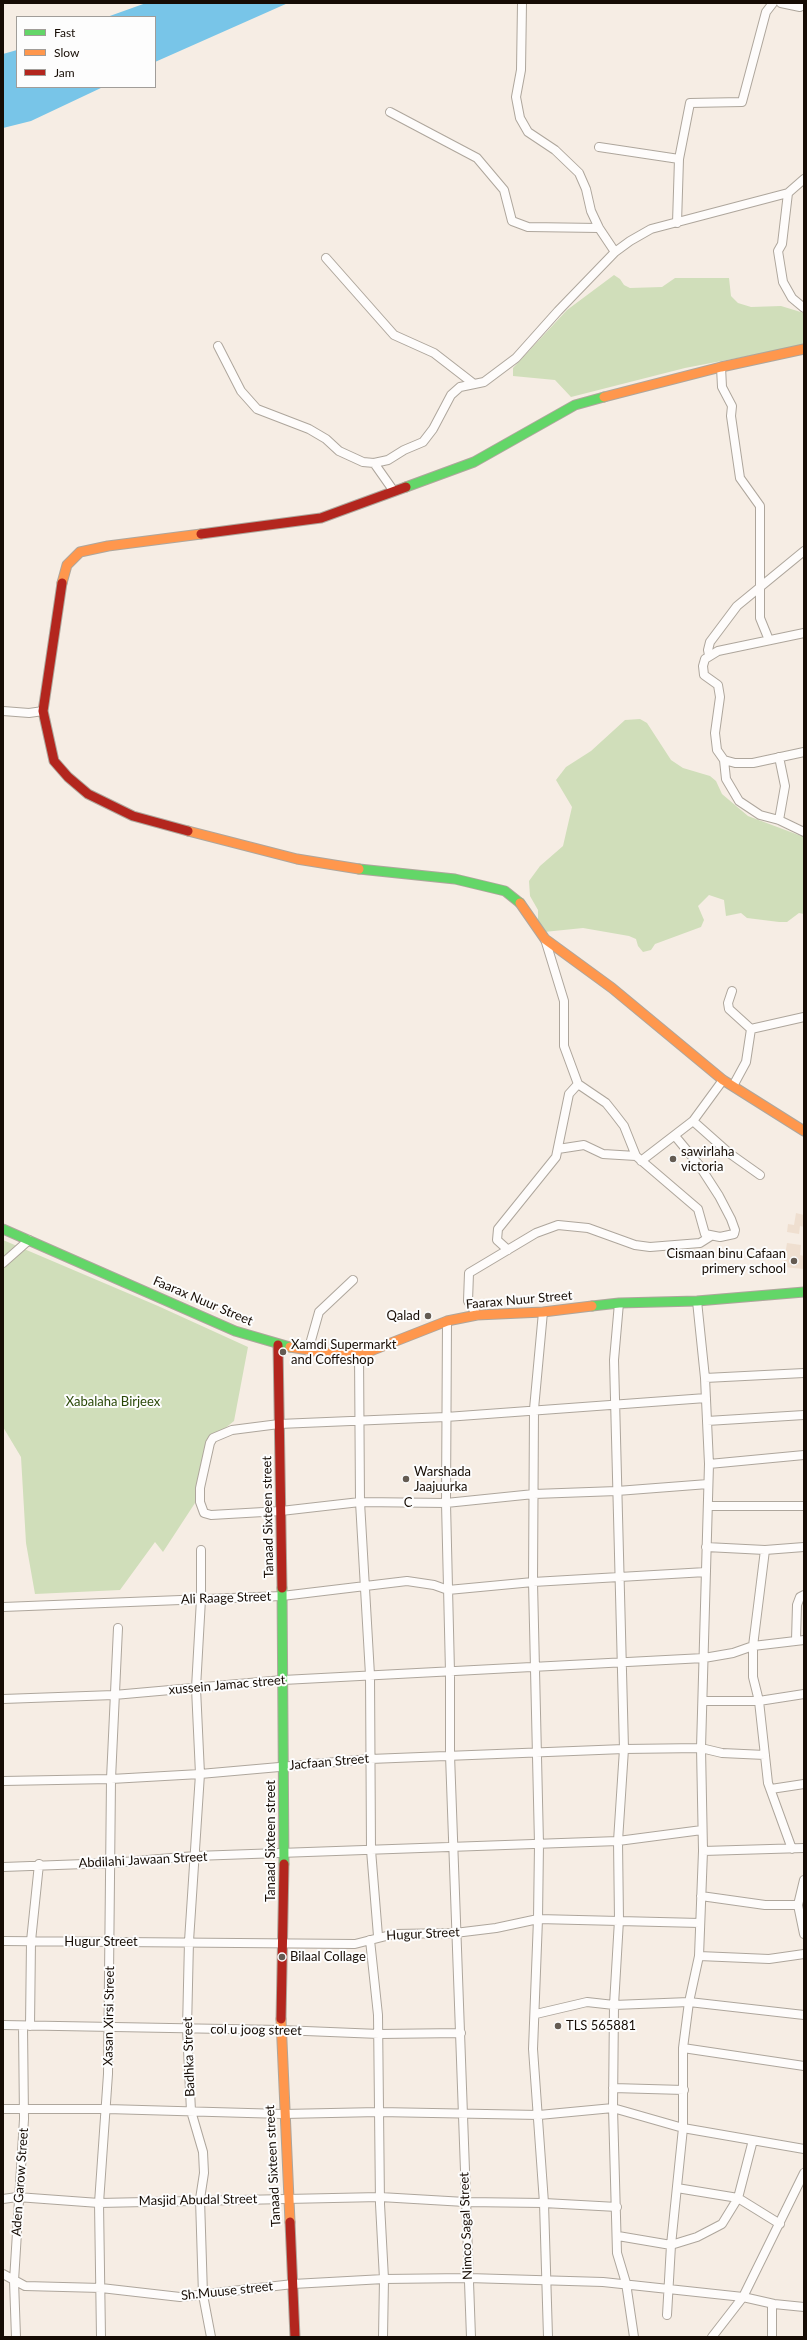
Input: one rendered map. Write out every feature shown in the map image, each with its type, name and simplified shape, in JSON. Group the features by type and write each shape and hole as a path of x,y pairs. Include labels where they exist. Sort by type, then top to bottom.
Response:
{"street":[{"path":"522,3 521,70 516,97 520,118 528,132 555,150 579,173 599,228 615,252"},
{"path":"677,222 679,159 690,103 742,102 766,12 773,3"},
{"path":"781,3 800,7 804,4"},
{"path":"390,112 478,158 504,190 512,221 528,227 599,228"},
{"path":"600,147 679,159"},
{"path":"218,346 241,392 257,409 308,429 326,439 339,451 357,459 374,463 388,460 404,450 423,442 433,429 451,395 460,387 484,382 516,358 615,252 630,240 651,229 788,193 804,179"},
{"path":"788,193 782,244 778,251 783,282 792,298 804,308"},
{"path":"326,258 394,336 429,350 474,384"},
{"path":"675,1136 699,1165 719,1196 735,1230 734,1234 728,1236 711,1236 705,1234 698,1209 639,1159 624,1126 606,1103 578,1084 564,1046 564,1001 545,939 524,907 505,891 455,878 354,869 297,859 133,816 88,794 68,777 54,761 43,711 61,585 67,565 80,552 108,546 321,518 393,490 474,462 575,405 721,367 804,349"},
{"path":"721,367 722,387 732,406 731,416 734,429 737,466 740,478 760,506 760,618 769,640"},
{"path":"374,463 393,490"},
{"path":"709,655 708,650 714,635 737,606 804,551"},
{"path":"804,633 718,650 709,655 705,659 702,666 704,675 718,685 720,697 715,732 718,750 724,760 726,779 739,802 760,815 779,820 804,832"},
{"path":"3,711 29,713 43,711"},
{"path":"724,760 735,763 753,762 804,752"},
{"path":"779,757 785,786 779,820"},
{"path":"545,939 612,988 723,1080 804,1131"},
{"path":"732,991 728,1003 729,1009 751,1029"},
{"path":"751,1029 804,1017"},
{"path":"733,1086 746,1062 751,1029"},
{"path":"558,1149 584,1145 603,1154 639,1159 675,1136 693,1121 723,1080"},
{"path":"508,1250 497,1240 498,1229 556,1156 569,1094 578,1084"},
{"path":"693,1121 729,1153 760,1175"},
{"path":"477,1315 468,1301 469,1273 536,1233 558,1225 588,1228 635,1245 650,1247 700,1243 711,1236"},
{"name":"Faarax Nuur Street","path":"3,1229 235,1331 278,1345 334,1354 368,1352 447,1321 477,1315 543,1312 619,1303 697,1301 804,1292"},
{"path":"3,1264 29,1240"},
{"path":"308,1351 319,1312 353,1280"},
{"path":"667,2315 671,2245 683,2128 684,2048 689,2002 699,1956 703,1850 701,1748 709,1464 705,1378 697,1301"},
{"path":"619,1303 614,1360 624,1749 618,1841 620,1920 614,2005 613,2108 618,2261 626,2283 634,2337"},
{"path":"543,1312 534,1410 533,1582 535,1752 539,1844 536,2014 533,2049 539,2115 544,2203 548,2337"},
{"name":"Nimco Sagal Street","path":"447,1321 446,1502 450,1672 450,1755 455,1933 461,2033 462,2115 471,2337"},
{"name":"Tanaad Sixteen street","path":"278,1345 284,1854 284,1943 281,2030 283,2114 295,2337"},
{"path":"359,1353 360,1502 363,1587 370,1675 371,1850 378,1936"},
{"path":"705,1378 804,1373"},
{"path":"279,1424 446,1417 706,1398"},
{"path":"707,1421 804,1415"},
{"name":"C","path":"279,1424 232,1430 213,1438 208,1450 200,1488 200,1502 204,1513 211,1515 281,1511 360,1502 446,1502 534,1494 617,1491 708,1484"},
{"path":"709,1464 804,1455"},
{"path":"709,1506 804,1506"},
{"path":"706,1547 765,1550 804,1547"},
{"name":"Badhka Street","path":"201,1550 201,1599 196,1688 200,1774 189,1941 187,2029 191,2112 203,2152 204,2173 200,2199 203,2295 211,2337"},
{"path":"765,1550 753,1646 753,1677 759,1701 766,1772 792,1849"},
{"path":"448,1590 533,1582 706,1572"},
{"name":"Ali Raage Street","path":"3,1607 282,1596 407,1581 434,1585 448,1590"},
{"path":"800,1640 797,1605 800,1597 804,1595"},
{"name":"Xasan Xirsi Street","path":"101,2337 99,2203 107,2109 112,1863 111,1779 118,1628"},
{"name":"xussein Jamac street","path":"3,1699 114,1695 283,1680 704,1658 733,1653 753,1646 800,1640"},
{"path":"703,1701 759,1701 804,1694"},
{"name":"Jacfaan Street","path":"3,1781 111,1779 200,1774 370,1759 535,1752 701,1748 722,1753 765,1755"},
{"path":"771,1789 804,1784"},
{"name":"Abdilahi Jawaan Street","path":"3,1867 39,1864 112,1863 195,1856 284,1854 453,1845 618,1841 702,1830"},
{"path":"703,1850 804,1848"},
{"name":"Aden Garow Street","path":"16,2337 14,2281 24,2110 26,2026 31,1941 39,1864"},
{"path":"804,1880 800,1900 804,1934"},
{"path":"701,1896 765,1905 800,1900"},
{"name":"Hugur Street","path":"3,1941 189,1941 355,1944 378,1936 455,1933 496,1928 538,1919 700,1923"},
{"path":"370,1940 376,1988 378,2034 380,2197 384,2279 383,2337"},
{"path":"699,1956 769,1959 804,1954"},
{"path":"536,2014 587,2002 614,2005 689,2002 804,2015"},
{"name":"col u joog street","path":"3,2026 281,2030 378,2034 461,2033"},
{"path":"684,2048 804,2066"},
{"path":"613,2088 684,2090"},
{"path":"3,2109 107,2109 283,2114 379,2112 462,2115 539,2115 613,2108 683,2128 804,2149"},
{"path":"618,2236 671,2245 697,2237 722,2224 738,2198 753,2140"},
{"path":"712,2337 743,2297 804,2173"},
{"path":"677,2188 738,2198 780,2224"},
{"name":"Masjid Abudal Street","path":"3,2199 18,2197 99,2203 200,2199 380,2197 465,2202 544,2203 617,2207"},
{"name":"Sh.Muuse street","path":"3,2274 26,2286 101,2288 180,2297 292,2284 384,2279 468,2278 626,2283 743,2297 772,2304 804,2307"},
{"path":"772,2304 772,2337"}],"shaded area":[{"path":"796,1213 804,1215 804,1227 800,1226 799,1234 787,1232 788,1224 794,1225"},
{"name":"Cismaan binu Cafaan primery school","path":"787,1243 801,1245 800,1255 804,1256 804,1269 783,1267"}],"green space":[{"path":"614,275 620,279 624,285 630,288 662,287 675,278 729,278 731,296 738,303 751,307 781,306 804,313 804,344 685,368 571,397 555,380 513,376 513,368 567,310"},
{"path":"640,719 647,723 671,760 683,768 710,776 716,781 722,794 748,816 804,837 804,914 799,913 787,922 747,918 741,913 726,916 724,900 709,895 698,906 704,920 701,927 655,944 651,950 643,952 638,946 636,939 629,936 583,928 544,932 538,927 538,910 530,896 529,881 540,866 563,846 572,807 556,780 566,767 591,751 625,720"},
{"name":"Xabalaha Birjeex","path":"3,1240 158,1306 248,1347 234,1421 213,1438 195,1503 163,1552 155,1542 120,1590 35,1594 26,1543 21,1457 3,1427"}],"water":[{"path":"146,3 288,3 156,62 156,16 110,16"},
{"path":"16,50 16,88 101,88 31,121 3,128 3,54"}],"traffic: fast":[{"path":"406,487 474,462 575,405 604,397"},
{"path":"359,869 455,879 505,891 520,903"},
{"path":"3,1229 235,1331 290,1347"},
{"path":"592,1306 619,1303 697,1301 804,1292"},
{"path":"282,1588 284,1864"}],"traffic: slow":[{"path":"604,397 721,367 804,349"},
{"path":"62,583 67,565 80,552 108,546 201,534"},
{"path":"188,831 297,859 359,869"},
{"path":"520,903 545,939 612,988 723,1080 804,1131"},
{"path":"290,1347 334,1354 368,1352 447,1321 477,1315 543,1312 592,1306"},
{"path":"281,2019 290,2222"}],"traffic: jam":[{"path":"201,534 321,518 406,487"},
{"path":"62,583 43,711 54,761 68,777 88,794 133,816 188,831"},
{"path":"278,1345 282,1588"},
{"path":"281,2019 284,1864"},
{"path":"290,2222 295,2337"}],"place":[{"name":"sawirlaha victoria","path":"673,1159"},
{"name":"Cismaan binu Cafaan primery school","path":"794,1261"},
{"name":"Qalad","path":"428,1316"},
{"name":"Xamdi Supermarkt and Coffeshop","path":"283,1352"},
{"name":"Warshada Jaajuurka","path":"406,1479"},
{"name":"Bilaal Collage","path":"282,1957"},
{"name":"TLS 565881","path":"558,2026"}]}
